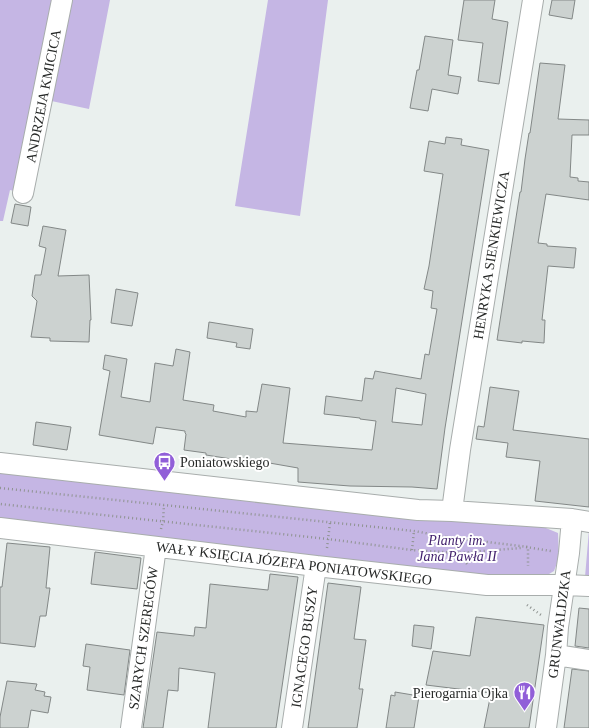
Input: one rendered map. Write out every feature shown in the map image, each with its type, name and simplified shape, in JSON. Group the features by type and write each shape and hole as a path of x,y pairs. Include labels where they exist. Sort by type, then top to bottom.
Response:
{"street":[{"name":"ANDRZEJA KMICICA","path":"23,193 62,0"},
{"name":"HENRYKA SIENKIEWICZA","path":"452,511 460,450 532,0"},
{"path":"0,463 410,509 580,520"},
{"name":"GRUNWALDZKA","path":"546,728 556,655 558,627 569,553 580,520"},
{"name":"WAŁY KSIĘCIA JÓZEFA PONIATOWSKIEGO","path":"0,528 158,540 321,559 487,585 589,586"},
{"name":"SZARYCH SZEREGÓW","path":"131,728 158,540"},
{"name":"IGNACEGO BUSZY","path":"292,728 321,559"},
{"path":"556,655 589,660"}],"path":[{"path":"0,488 414,531 447,537 569,553"},
{"path":"0,504 328,539 412,550 458,553 528,547"},
{"path":"158,540 163,521 164,505"},
{"path":"321,559 328,539 330,523"},
{"path":"412,550 414,531"},
{"path":"447,537 458,553 487,585"},
{"path":"525,604 546,618"}],"green space":[{"path":"0,0 110,0 89,109 42,99 23,193 10,190 3,221 0,221"},
{"path":"268,0 328,0 300,216 235,206"},
{"name":"Planty im. Jana Pawła II","path":"0,471 541,526 558,533 559,558 554,571 544,577 455,575 0,523"},
{"path":"589,530 589,577 585,577"}],"building":[{"path":"464,0 495,0 492,19 508,22 499,84 478,81 483,43 458,40"},
{"path":"552,0 575,0 572,19 549,15"},
{"path":"425,36 453,40 448,75 461,77 458,94 432,89 428,111 410,108"},
{"path":"540,63 565,65 558,119 589,120 589,135 572,135 570,177 578,178 578,181 589,182 589,200 546,194 538,243 547,244 547,246 576,248 574,268 548,266 542,320 545,320 544,343 522,341 522,343 497,340"},
{"path":"446,137 462,139 461,145 489,150 445,428 437,489 350,486 298,482 298,468 258,461 257,463 206,455 206,453 184,450 185,431 156,427 153,444 99,435 110,371 103,369 105,355 127,359 121,397 150,402 155,363 173,366 176,349 190,352 183,400 214,405 213,411 246,417 246,411 257,412 262,384 290,388 283,443 372,450 376,421 324,414 326,396 362,401 365,378 373,379 375,371 421,379 425,354 429,355 437,309 431,308 433,291 424,289 443,174 424,171 429,141 445,144","holes":["396,388 426,394 422,425 392,422"]},
{"path":"15,204 31,207 28,226 11,223"},
{"path":"43,226 66,230 58,276 89,275 91,320 89,342 50,341 50,338 31,337 37,301 32,296 35,275 41,275 46,248 39,246"},
{"path":"116,289 138,293 132,326 111,323"},
{"path":"209,322 253,329 250,349 236,347 237,343 207,338"},
{"path":"490,387 519,391 513,430 589,439 589,507 535,501 540,461 506,457 508,443 476,439 478,426 484,427"},
{"path":"36,422 71,427 67,450 33,445"},
{"path":"7,543 50,547 46,588 50,588 46,616 40,616 35,647 0,643 0,587 2,587"},
{"path":"95,552 141,558 137,589 91,584"},
{"path":"270,574 298,577 276,728 208,728 215,673 179,668 178,691 168,690 163,728 143,728 157,632 194,636 195,627 206,628 210,584 268,590"},
{"path":"328,583 361,587 354,639 366,640 359,689 363,689 357,728 308,728"},
{"path":"579,608 589,609 589,648 575,646"},
{"path":"476,617 544,625 529,728 484,728 491,693 426,685 433,651 470,656"},
{"path":"414,625 434,627 431,649 412,646"},
{"path":"86,644 130,650 124,695 87,690 90,667 83,666"},
{"path":"572,669 589,671 589,728 564,728"},
{"path":"7,681 37,684 35,690 45,692 44,696 51,697 48,713 31,710 28,728 0,728 0,717"},
{"path":"395,692 419,696 414,728 386,728 391,695 395,696"}],"place":[{"name":"Poniatowskiego","path":"165,482"},
{"name":"Pierogarnia Ojka","path":"524,712"}]}
